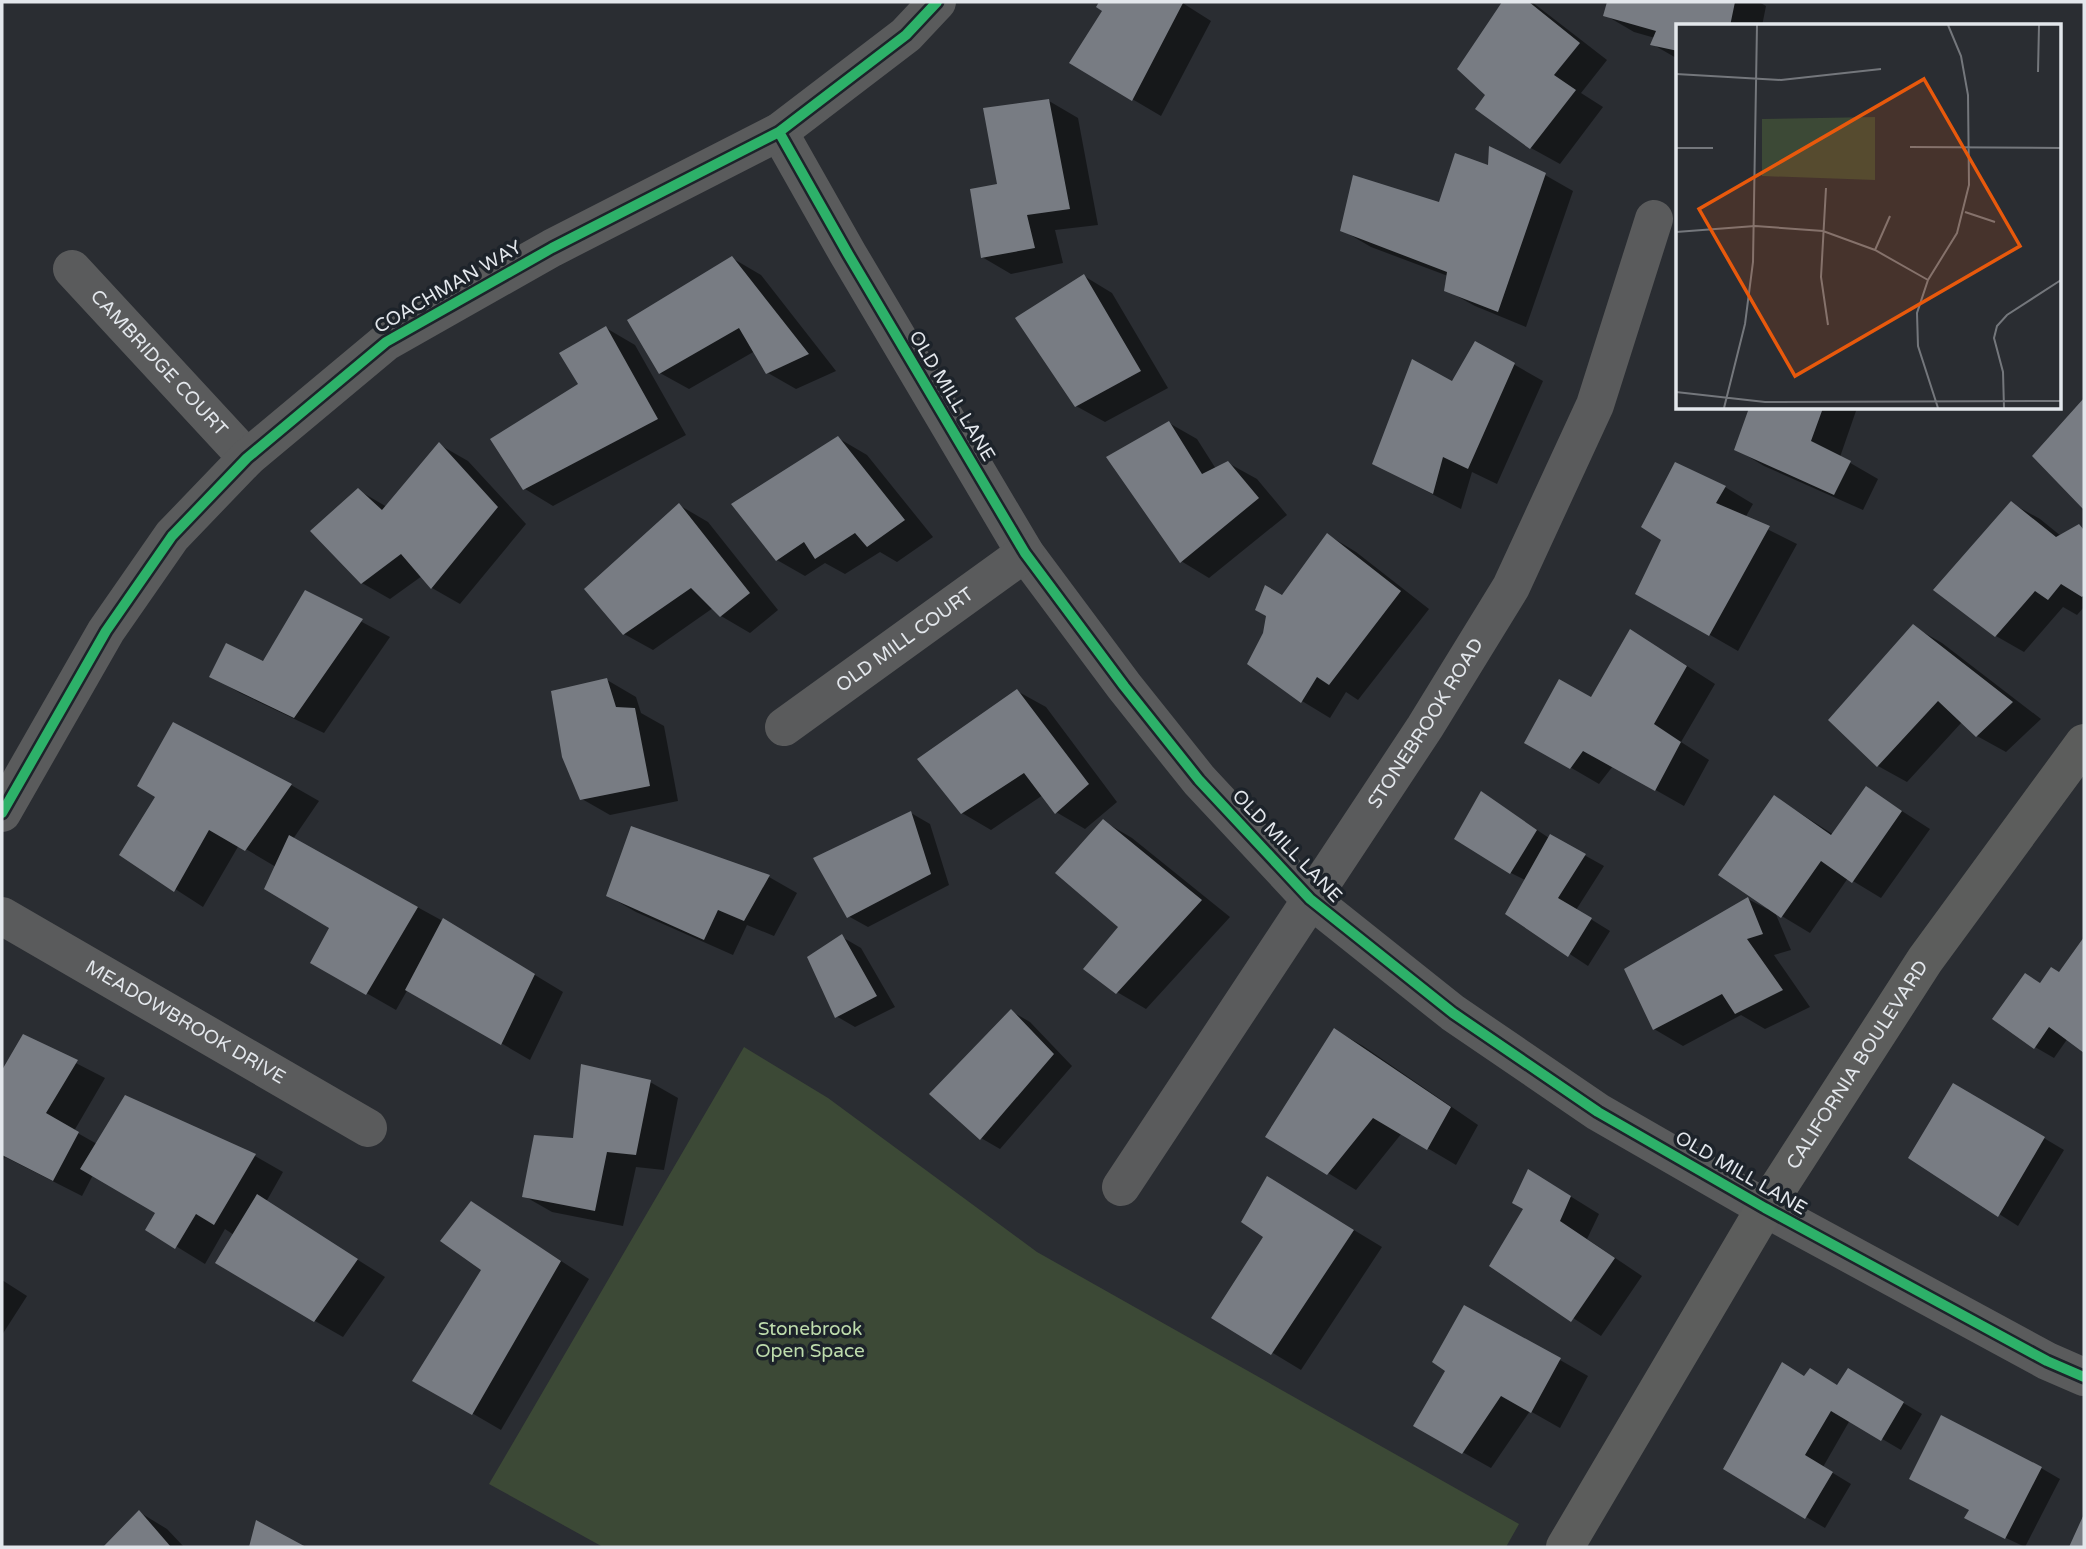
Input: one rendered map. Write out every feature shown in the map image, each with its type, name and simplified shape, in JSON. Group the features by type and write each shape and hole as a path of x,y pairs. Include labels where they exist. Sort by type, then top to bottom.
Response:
{"street":[{"name":"COACHMAN WAY","path":"2,813 113,620 172,536 247,457 386,342 552,248 779,132 906,35 937,2"},
{"name":"OLD MILL LANE","path":"779,132 1024,553 1199,780 1310,899 1452,1013 1598,1112 1765,1208 2048,1362 2084,1377"},
{"name":"STONEBROOK ROAD","path":"1121,1187 1425,727 1511,587 1595,405 1654,219"},
{"name":"CAMBRIDGE COURT","path":"72,268 247,457"},
{"name":"OLD MILL COURT","path":"784,727 1024,553"},
{"name":"CALIFORNIA BOULEVARD","path":"1565,1547 1765,1208 1925,960 2084,743"},
{"name":"MEADOWBROOK DRIVE","path":"2,916 368,1128"}],"green space":[{"name":"Stonebrook Open Space","path":"744,1047 828,1098 1037,1252 1519,1524 1506,1547 603,1547 489,1484"}],"building":[{"path":"1099,2 1183,3 1132,101 1069,63 1102,11 1096,7"},
{"path":"1502,2 1529,2 1580,43 1554,75 1576,90 1530,149 1475,109 1485,95 1457,69"},
{"path":"1607,2 1735,2 1730,24 1676,24 1676,51 1650,45 1656,31 1603,16"},
{"path":"1049,99 1070,209 1027,215 1035,248 981,258 970,189 997,184 983,108"},
{"path":"1489,146 1546,173 1498,312 1444,291 1447,272 1340,231 1353,175 1439,202 1455,153 1488,165"},
{"path":"732,256 809,354 766,374 739,328 659,374 627,320"},
{"path":"1084,274 1141,371 1075,407 1015,318"},
{"path":"606,326 658,419 523,490 490,439 578,384 559,353"},
{"path":"1475,341 1515,363 1468,469 1443,457 1433,494 1372,464 1412,359 1452,381"},
{"path":"2084,398 2084,510 2032,456"},
{"path":"1748,410 1822,410 1811,441 1851,461 1834,495 1734,450"},
{"path":"1169,421 1202,474 1228,461 1259,498 1180,563 1106,457"},
{"path":"838,436 905,520 867,547 855,533 815,559 804,542 776,561 731,504"},
{"path":"439,442 498,507 431,589 401,554 361,584 310,531 358,488 382,510"},
{"path":"1675,462 1726,486 1716,503 1770,526 1709,636 1635,594 1661,540 1641,527"},
{"path":"2011,501 2056,537 2079,524 2084,530 2084,595 2082,597 2061,584 2048,600 2035,591 1995,637 1933,590"},
{"path":"679,503 750,593 720,617 691,588 623,635 584,589"},
{"path":"1327,533 1401,591 1329,685 1317,677 1301,703 1247,664 1263,633 1266,616 1255,610 1265,585 1282,595"},
{"path":"305,590 363,619 294,718 209,677 226,643 263,661"},
{"path":"1913,624 2013,702 1976,737 1938,701 1877,767 1828,720"},
{"path":"1630,629 1687,666 1654,724 1681,742 1655,791 1583,751 1570,769 1524,743 1559,679 1591,697"},
{"path":"607,678 616,707 635,708 650,786 580,800 562,757 551,691"},
{"path":"1017,689 1089,784 1055,814 1024,773 961,814 917,759"},
{"path":"173,722 292,784 245,851 209,830 174,892 119,855 155,797 137,786"},
{"path":"1866,786 1902,811 1852,883 1821,861 1781,918 1718,875 1774,795 1831,835"},
{"path":"1481,791 1537,830 1510,874 1454,839"},
{"path":"911,811 931,874 847,918 813,858"},
{"path":"1103,819 1202,900 1116,994 1083,969 1118,927 1055,873"},
{"path":"631,826 770,875 744,921 718,910 704,940 606,896"},
{"path":"1550,834 1586,854 1558,898 1592,918 1568,957 1505,914"},
{"path":"289,835 418,907 366,995 310,963 329,928 264,889"},
{"path":"1748,897 1763,934 1747,939 1783,990 1735,1014 1722,994 1653,1030 1624,969"},
{"path":"443,918 535,974 501,1045 405,990"},
{"path":"842,934 877,996 835,1018 807,957"},
{"path":"2084,937 2084,1053 2049,1027 2034,1049 1992,1019 2025,973 2040,983 2051,967 2059,972"},
{"path":"1011,1009 1054,1054 980,1140 929,1094"},
{"path":"1334,1028 1451,1107 1427,1150 1373,1118 1327,1175 1265,1137"},
{"path":"23,1034 78,1060 46,1113 79,1132 53,1181 2,1155 2,1070"},
{"path":"581,1064 651,1080 636,1155 607,1152 595,1211 522,1197 534,1135 573,1138"},
{"path":"1953,1083 2045,1137 1998,1217 1908,1158"},
{"path":"125,1095 256,1154 214,1225 196,1214 175,1249 145,1230 155,1213 80,1169"},
{"path":"1528,1169 1571,1196 1560,1221 1615,1258 1571,1322 1489,1266 1523,1209 1512,1203"},
{"path":"1267,1176 1354,1230 1271,1355 1211,1318 1263,1237 1241,1222"},
{"path":"257,1194 358,1259 314,1322 215,1263"},
{"path":"471,1201 561,1261 472,1415 412,1381 481,1270 440,1241"},
{"path":"1464,1305 1561,1358 1531,1413 1501,1396 1462,1454 1413,1426 1445,1371 1432,1362"},
{"path":"1782,1362 1804,1376 1810,1368 1837,1385 1848,1368 1904,1402 1881,1441 1831,1411 1805,1455 1833,1472 1805,1519 1723,1469"},
{"path":"1941,1415 2042,1467 2005,1539 1964,1518 1969,1510 1909,1479"},
{"path":"139,1510 171,1547 103,1547"},
{"path":"2084,1514 2084,1547 2069,1547"},
{"path":"256,1520 306,1547 249,1547"}],"cycle path":[{"path":"2,813 106,631 172,536 247,458 386,342 552,248 779,132 906,35 937,2"},
{"path":"779,132 1025,553 1124,686 1199,780 1310,899 1453,1013 1598,1112 1765,1208 2047,1361 2084,1377"}]}
